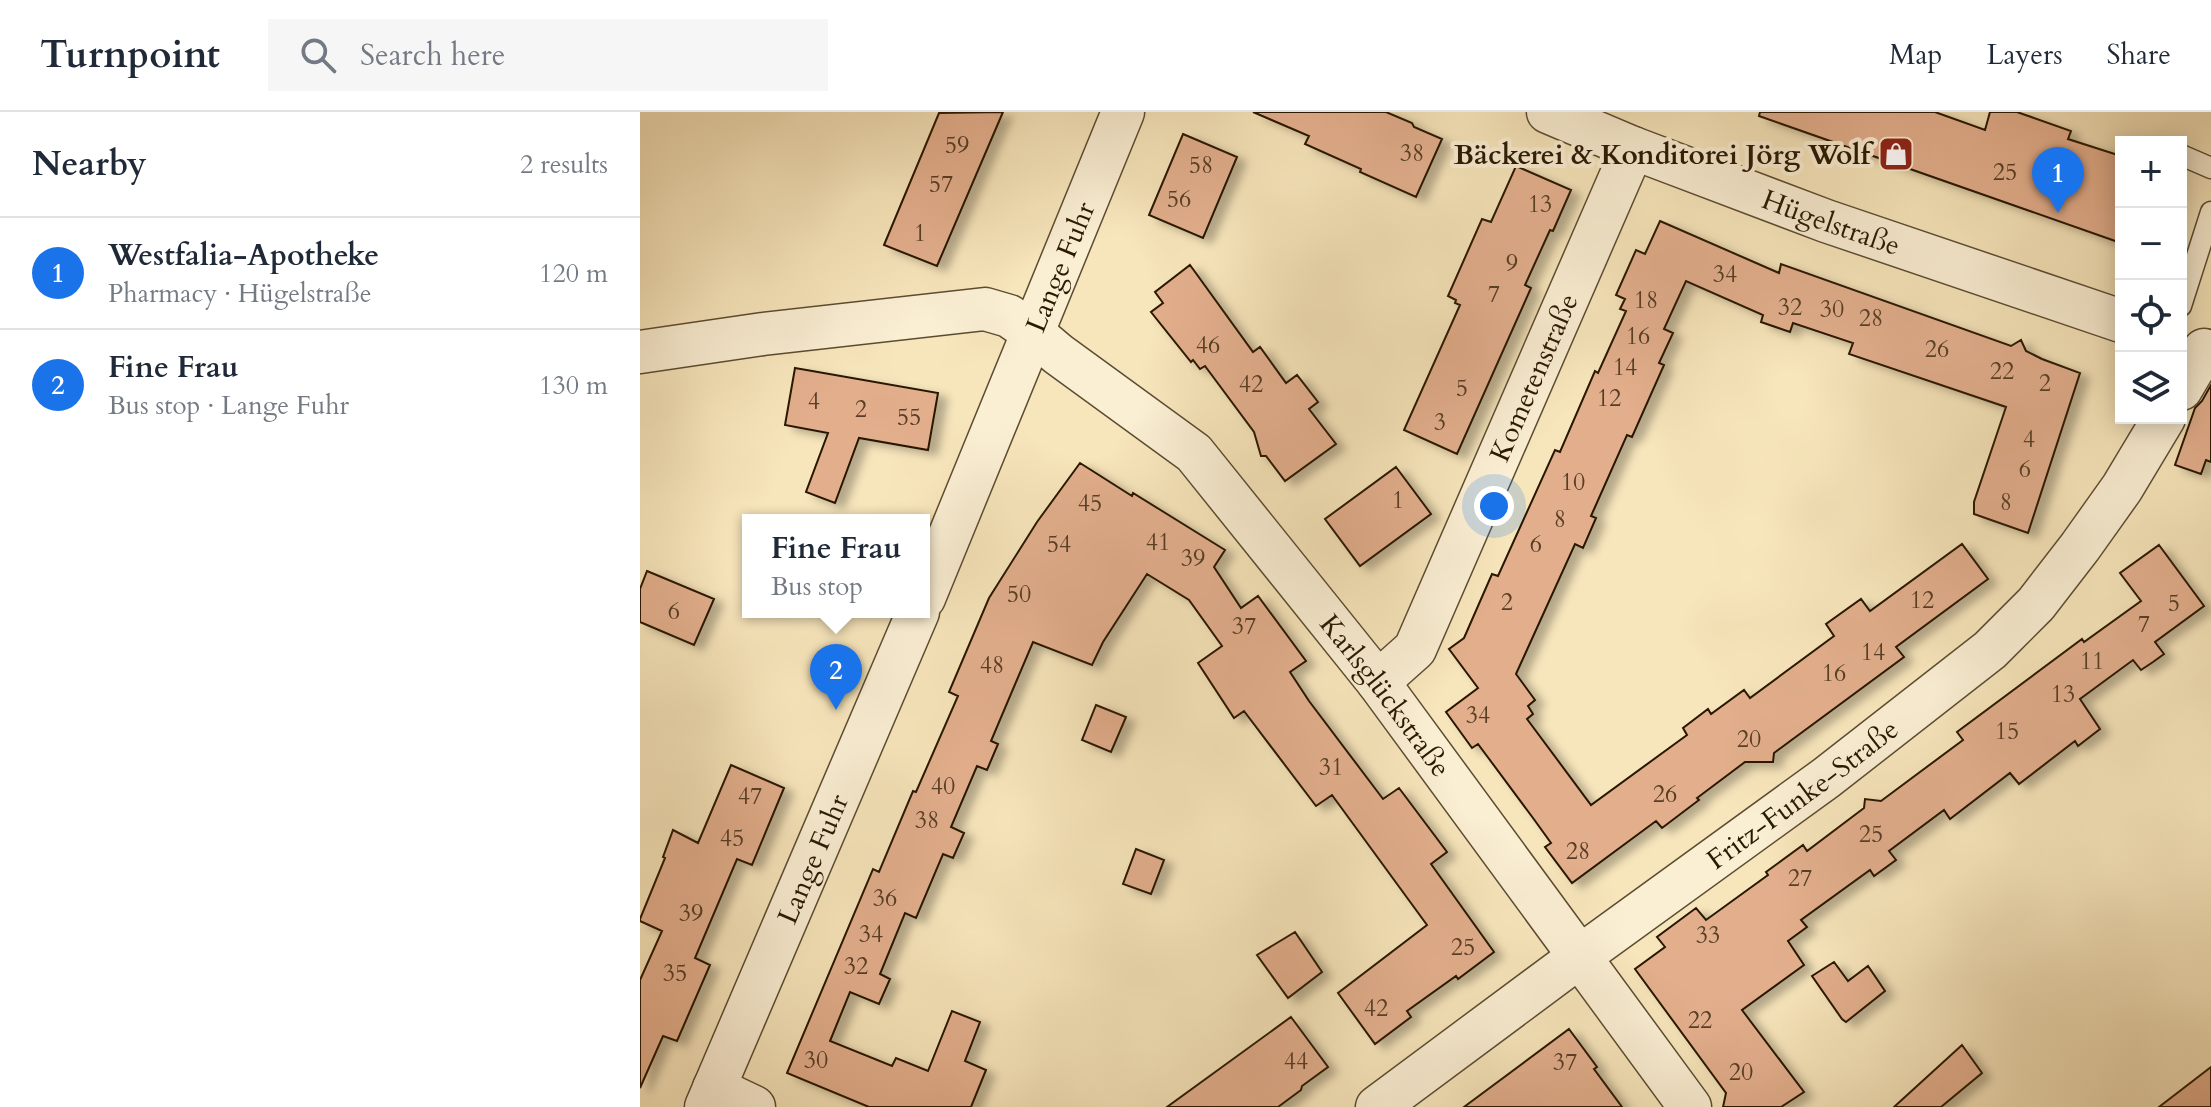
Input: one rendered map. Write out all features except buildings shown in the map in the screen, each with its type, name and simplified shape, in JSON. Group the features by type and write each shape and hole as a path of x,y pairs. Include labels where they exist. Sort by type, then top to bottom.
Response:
{"street":[{"name":"Lange Fuhr","path":"930,583 1123,112"},
{"name":"Hügelstraße","path":"1559,114 1633,148 1826,221 2115,319"},
{"name":"Kometenstraße","path":"1378,682 1415,649 1633,148"},
{"name":"Karlsglückstraße","path":"640,352 763,334 985,309 1009,316 1032,332 1194,453 1378,682 1690,1107"},
{"path":"2187,375 2199,348"},
{"name":"Fritz-Funke-Straße","path":"1377,1107 1826,778 1990,650 2036,604 2080,547 2122,488 2160,424"},
{"name":"Lange Fuhr","path":"710,1097 915,618"},
{"path":"710,1097 754,1107"}],"lane":[{"path":"2187,158 2211,168"},
{"path":"2187,287 2211,212"}],"place":[{"name":"Bäckerei & Konditorei Jörg Wolf","path":"1896,154"},
{"name":"Westfalia-Apotheke","path":"2058,213"},
{"name":"Fine Frau","path":"836,710"}]}
